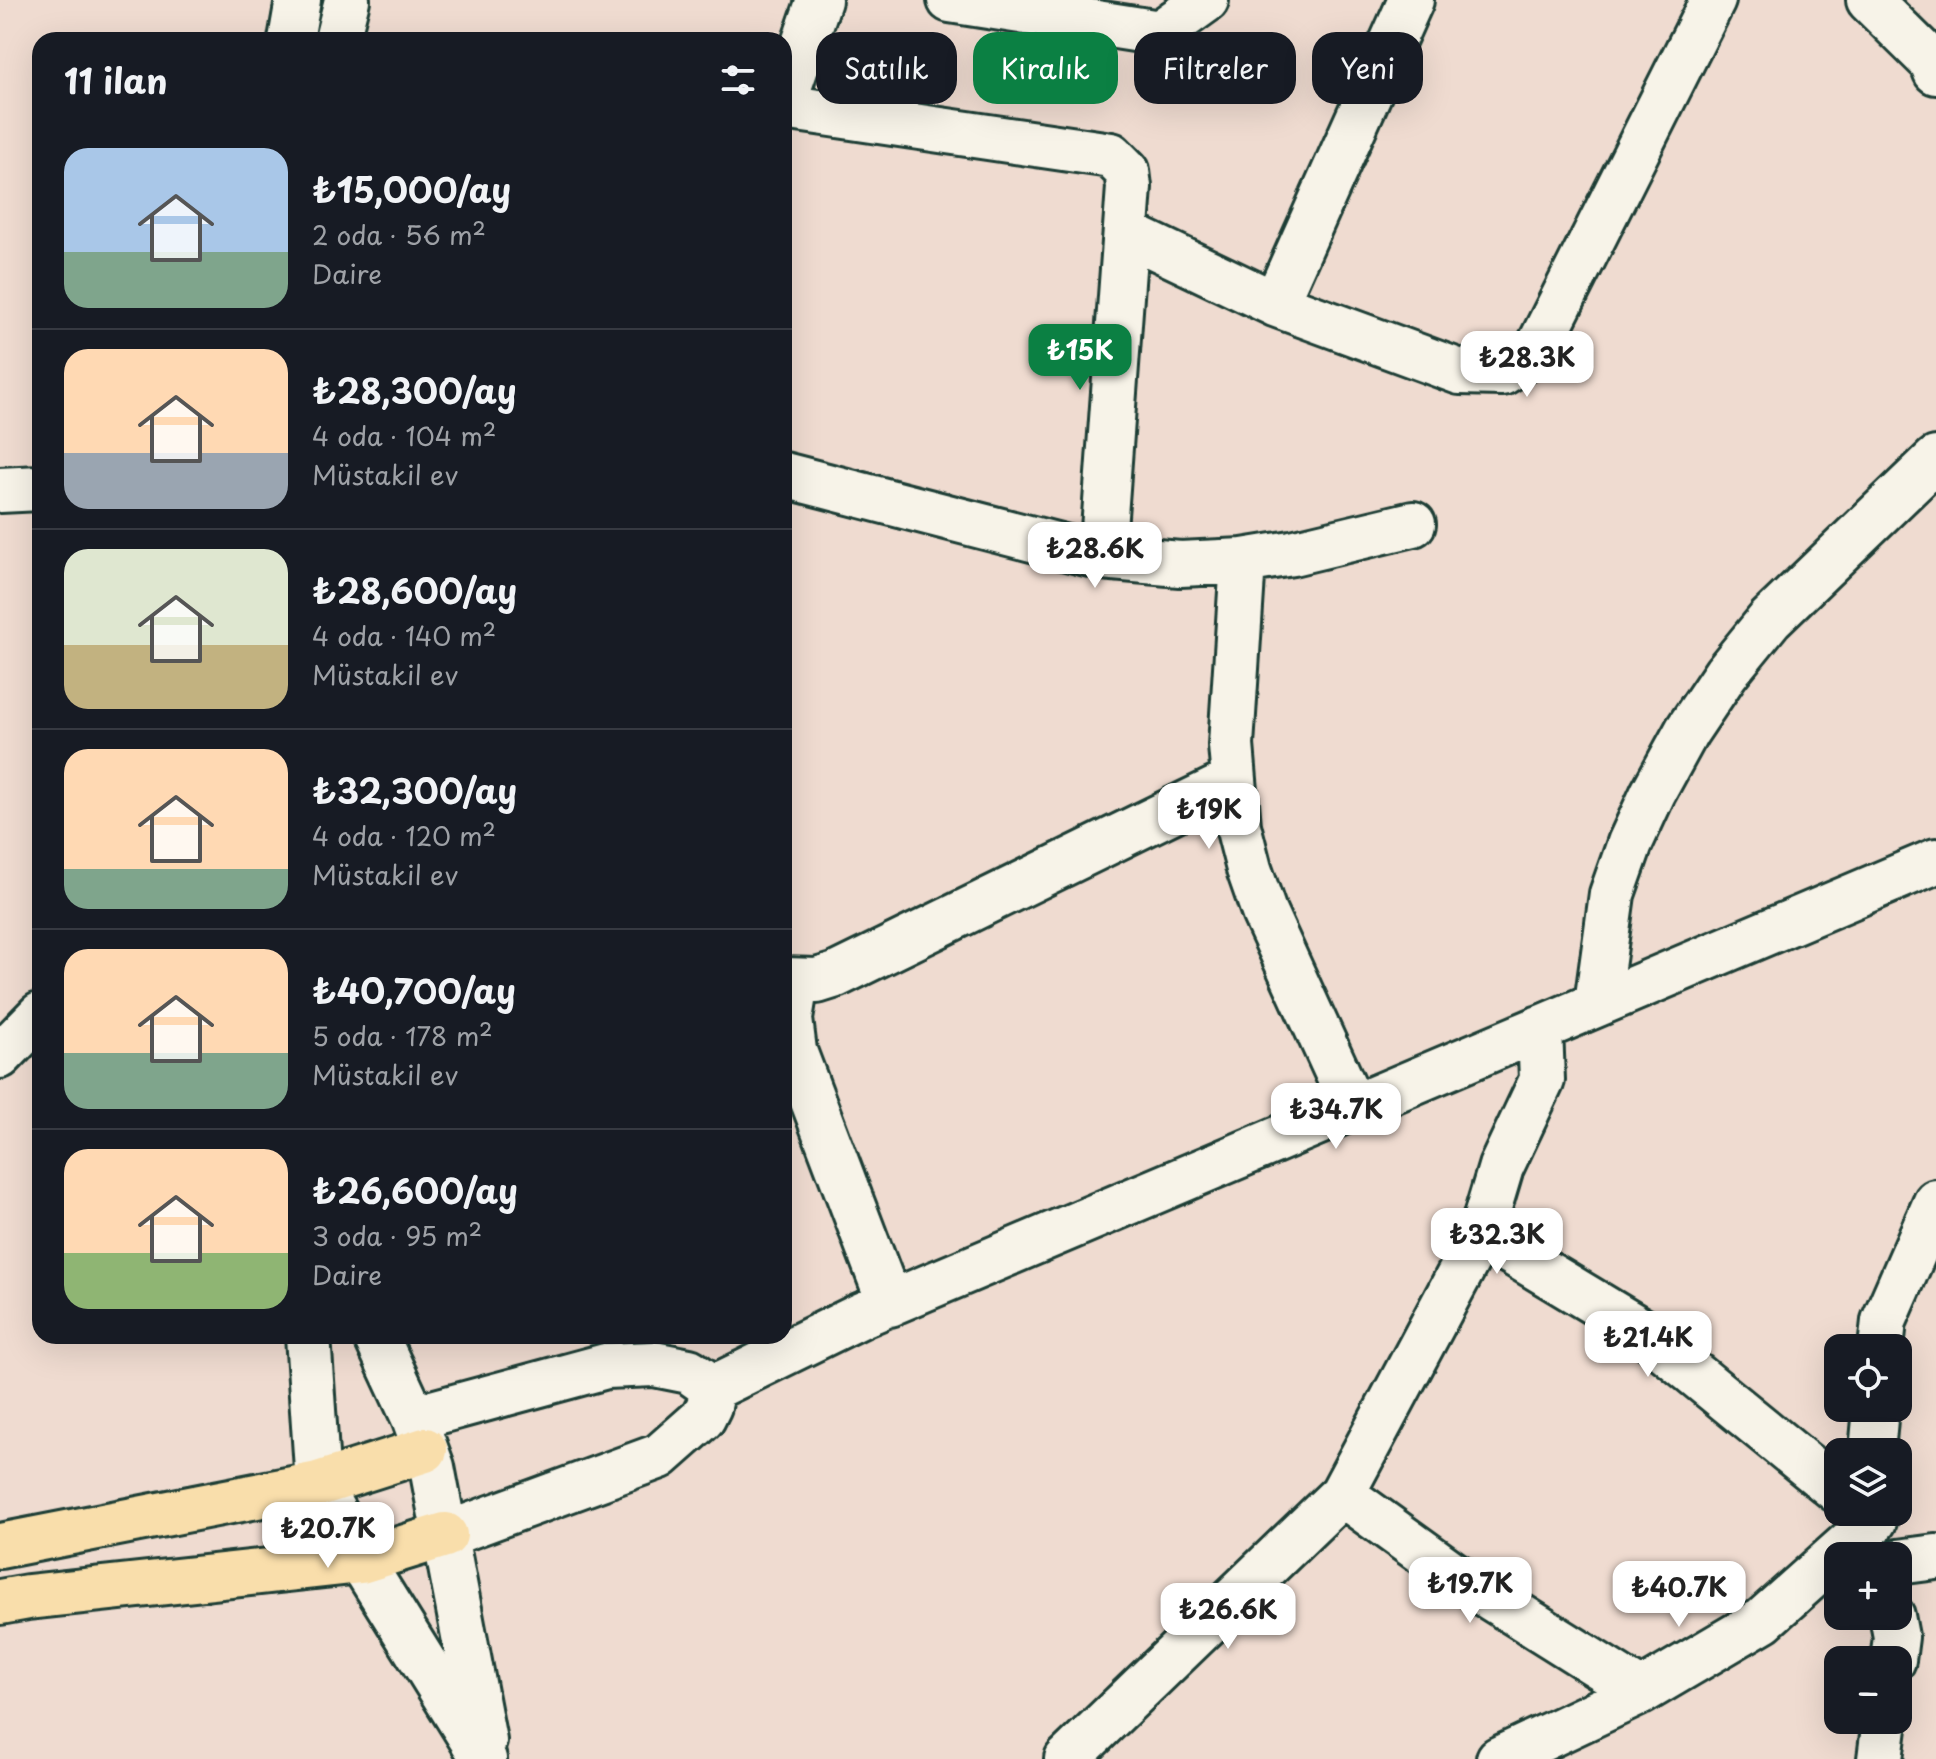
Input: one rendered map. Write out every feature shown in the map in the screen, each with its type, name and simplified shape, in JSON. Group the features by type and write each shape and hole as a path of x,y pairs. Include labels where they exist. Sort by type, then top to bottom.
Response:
{"main road":[{"path":"0,1546 318,1484 419,1434"},
{"path":"0,1602 361,1561 445,1535"}],"street":[{"path":"292,32 298,0"},
{"path":"339,32 347,0"},
{"path":"792,81 819,0"},
{"path":"950,0 1160,33 1206,0"},
{"path":"1275,304 1411,0"},
{"path":"1126,233 1275,304 1460,372 1502,373 1536,352 1713,0"},
{"path":"1869,0 1932,62 1936,72"},
{"path":"792,106 1111,155 1127,171 1129,187 1102,557"},
{"path":"1597,1004 1612,894 1630,843 1653,793 1687,731 1726,673 1770,619 1936,459"},
{"path":"792,477 1102,557 1180,564 1243,561 1292,553 1413,524"},
{"path":"0,490 32,488"},
{"path":"1243,561 1231,745 1238,826 1264,912 1353,1107"},
{"path":"792,981 817,981 836,975 1233,781"},
{"path":"713,1388 890,1304 1936,861"},
{"path":"0,1056 32,1023"},
{"path":"1067,1759 1342,1494 1481,1234 1501,1167 1542,1080 1540,1028"},
{"path":"792,1035 794,1051 890,1304"},
{"path":"1883,1334 1884,1321 1936,1202"},
{"path":"1481,1234 1642,1331 1824,1480"},
{"path":"309,1344 318,1484 361,1561 486,1759"},
{"path":"380,1344 432,1467 486,1759"},
{"path":"419,1434 606,1366 654,1364 689,1371 713,1388"},
{"path":"445,1535 660,1456 703,1418 713,1388"},
{"path":"1342,1494 1453,1574 1641,1692"},
{"path":"1499,1759 1641,1692 1763,1620 1872,1526"},
{"path":"1912,1560 1936,1557"},
{"path":"1880,1759 1883,1734"}]}
